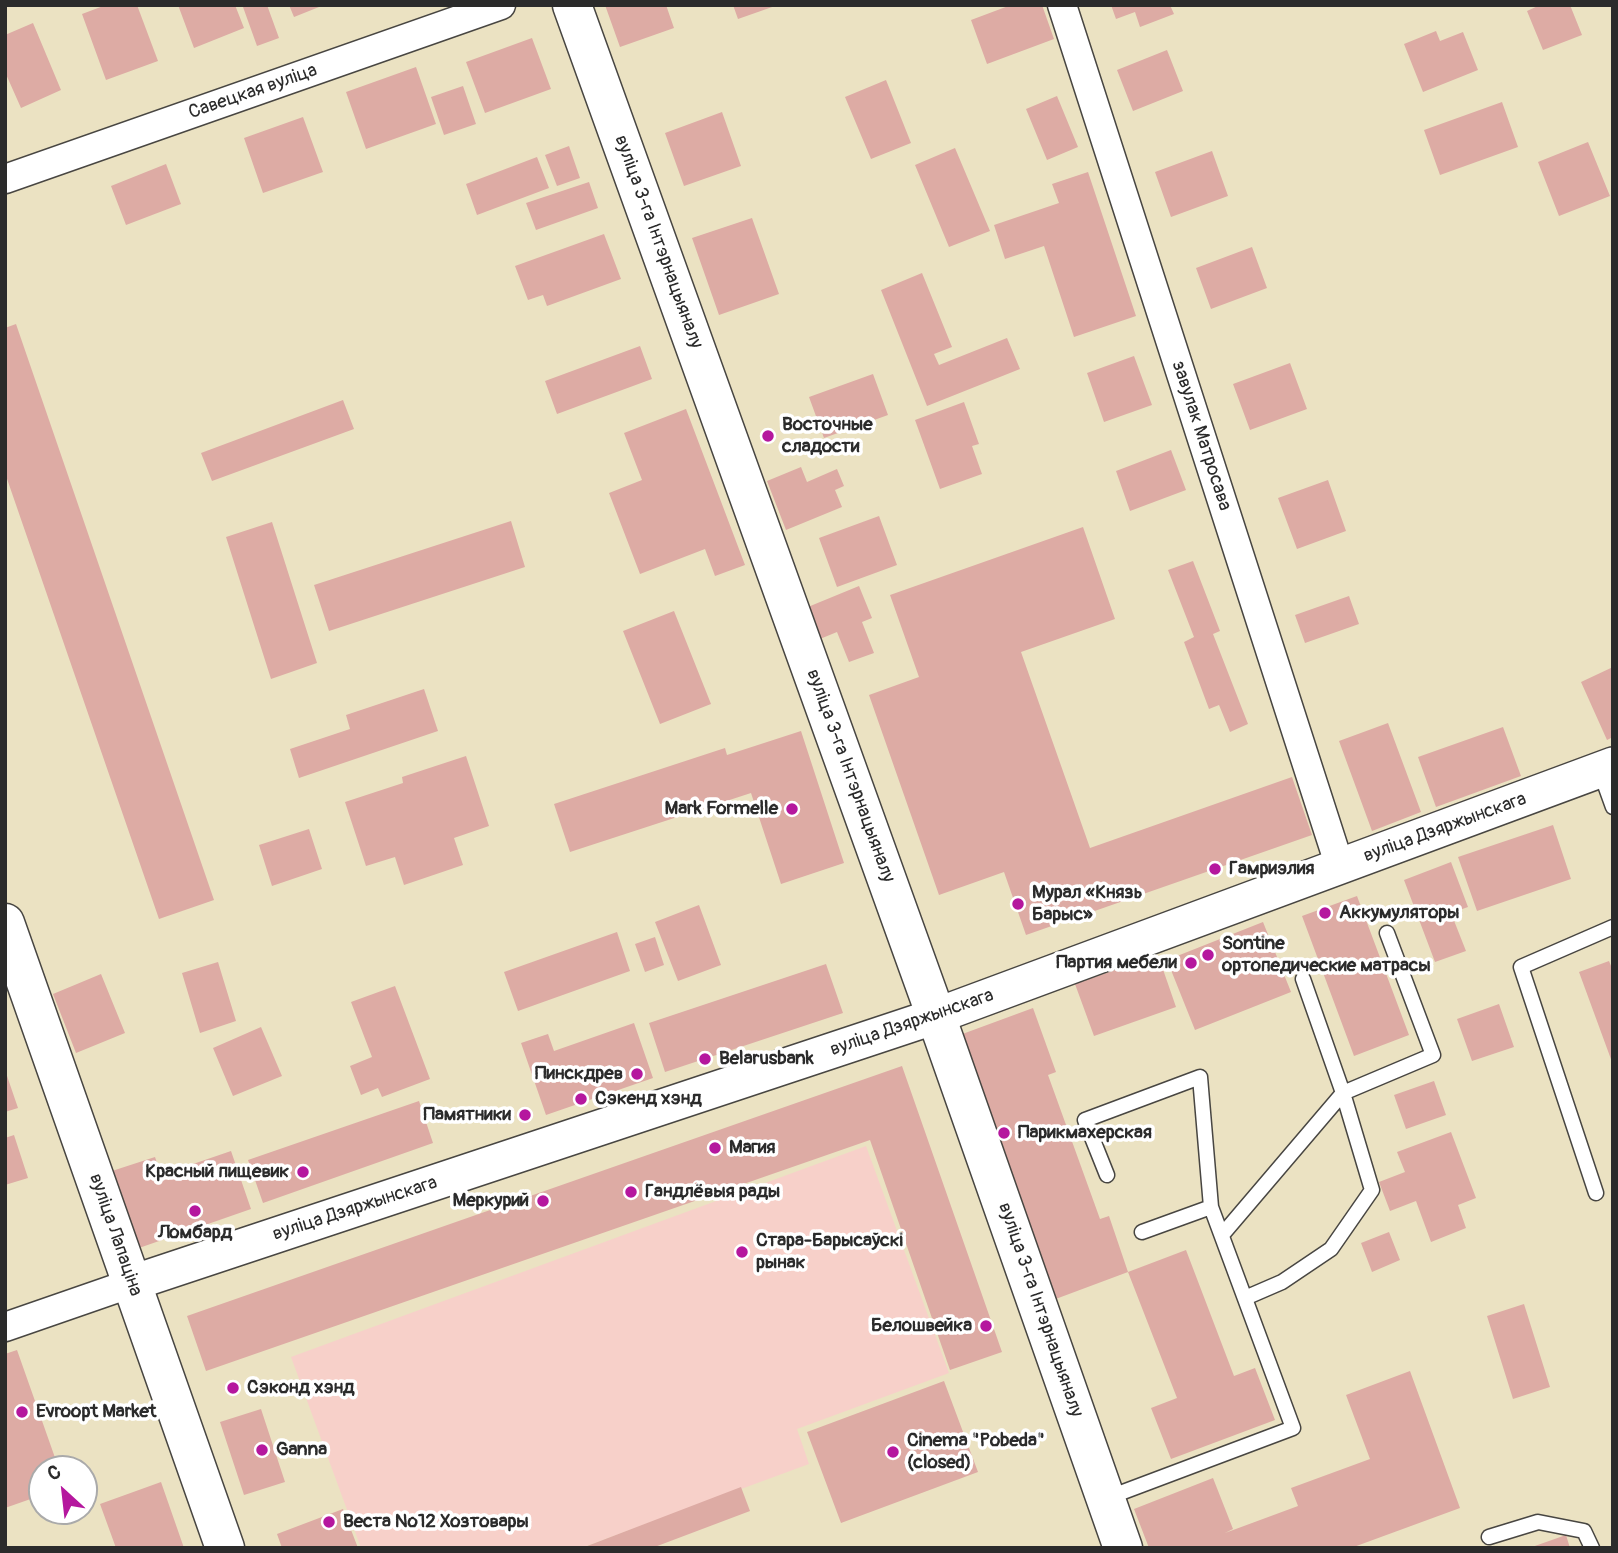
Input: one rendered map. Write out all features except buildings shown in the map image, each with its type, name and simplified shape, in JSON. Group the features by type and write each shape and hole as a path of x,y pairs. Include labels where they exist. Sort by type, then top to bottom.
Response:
{"main road":[{"name":"вуліца 3-га Інтэрнацыяналу","path":"572,5 936,1016 1123,1548"},
{"name":"вуліца Лапаціна","path":"5,923 225,1548"}],"street":[{"name":"Савецкая вуліца","path":"5,179 501,5"},
{"name":"завулак Матросава","path":"1062,5 1340,867"},
{"name":"вуліца Дзяржынскага","path":"5,1327 936,1016 1606,768"}],"lane":[{"path":"1606,768 1613,807"},
{"path":"1596,1193 1521,967 1613,927"},
{"path":"1222,1235 1343,1093 1433,1055 1387,933"},
{"path":"1245,1298 1282,1282 1331,1249 1372,1190 1343,1093 1304,979"},
{"path":"1106,1499 1293,1428 1212,1207 1200,1077 1085,1120 1107,1175"},
{"path":"1142,1232 1212,1207"},
{"path":"1489,1537 1538,1522 1584,1531 1591,1548"}],"shaded area":[{"name":"Стара-Барысаўскі рынак","path":"866,1146 949,1373 797,1429 809,1464 581,1548 361,1548 291,1357"}],"place":[{"name":"Восточные сладости","path":"768,436"},
{"name":"Mark Formelle","path":"792,809"},
{"name":"Гамриэлия","path":"1215,869"},
{"name":"Мурал «Князь Барыс»","path":"1018,904"},
{"name":"Аккумуляторы","path":"1325,913"},
{"name":"Sontine ортопедические матрасы","path":"1208,955"},
{"name":"Партия мебели","path":"1191,963"},
{"name":"Belarusbank","path":"705,1059"},
{"name":"Пинскдрев","path":"637,1074"},
{"name":"Сэкенд хэнд","path":"581,1099"},
{"name":"Памятники","path":"525,1115"},
{"name":"Парикмахерская","path":"1004,1133"},
{"name":"Магия","path":"715,1148"},
{"name":"Красный пищевик","path":"303,1172"},
{"name":"Гандлёвыя рады","path":"631,1192"},
{"name":"Меркурий","path":"543,1201"},
{"name":"Ломбард","path":"195,1211"},
{"name":"Стара-Барысаўскі рынак","path":"742,1252"},
{"name":"Белошвейка","path":"986,1326"},
{"name":"Сэконд хэнд","path":"233,1388"},
{"name":"Evroopt Market","path":"22,1412"},
{"name":"Ganna","path":"262,1450"},
{"name":"Cinema \"Pobeda\" (closed)","path":"893,1452"},
{"name":"Веста №12 Хозтовары","path":"329,1522"}]}
